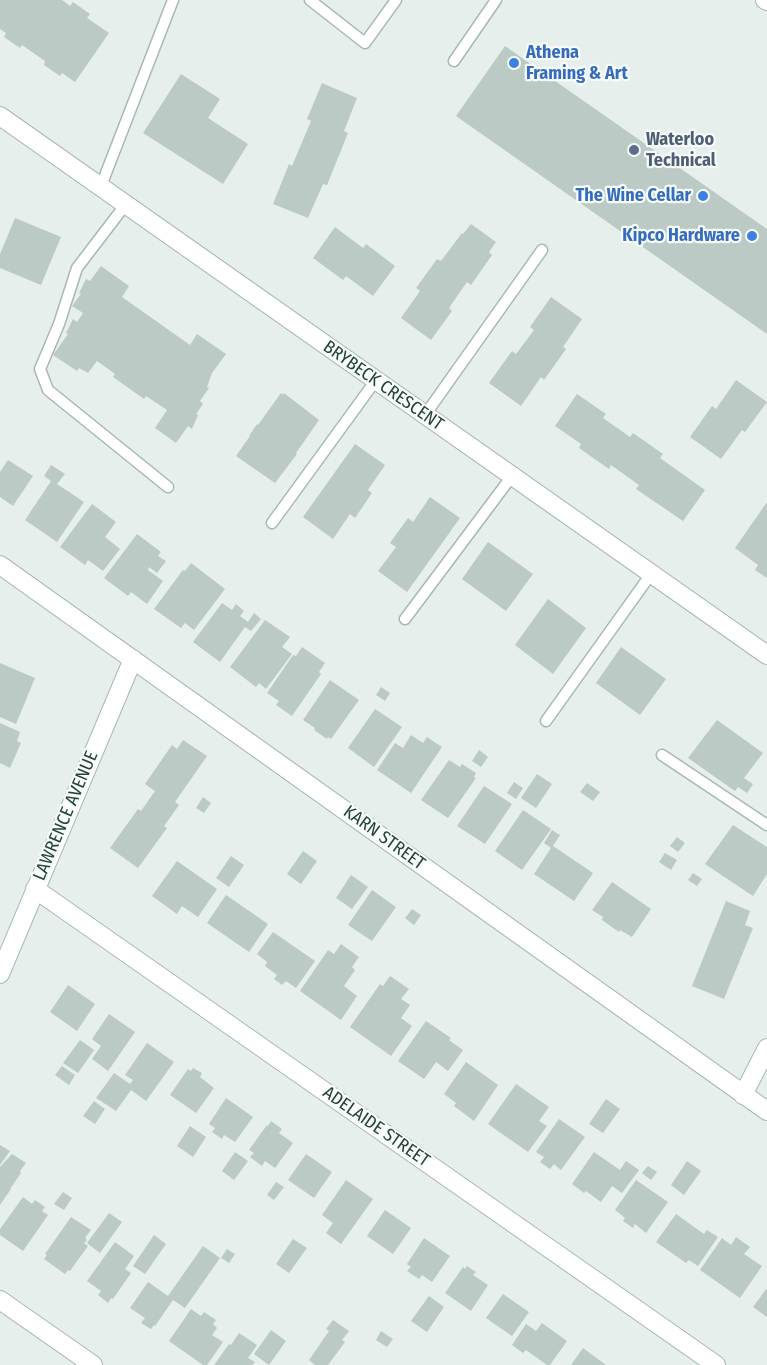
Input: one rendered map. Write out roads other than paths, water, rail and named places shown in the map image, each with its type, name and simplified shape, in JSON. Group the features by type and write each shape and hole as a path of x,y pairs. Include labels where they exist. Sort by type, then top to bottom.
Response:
{"street":[{"name":"BRYBECK CRESCENT","path":"0,116 767,656"},
{"name":"KARN STREET","path":"0,565 767,1111"},
{"name":"LAWRENCE AVENUE","path":"0,974 134,659"},
{"name":"ADELAIDE STREET","path":"35,890 716,1365"},
{"path":"743,1095 767,1048"},
{"path":"0,1300 93,1365"}],"lane":[{"path":"101,186 173,0"},
{"path":"310,0 365,43 396,0"},
{"path":"454,61 496,0"},
{"path":"126,204 77,268 40,369 48,390 168,487"},
{"path":"425,415 542,250"},
{"path":"272,523 376,380"},
{"path":"405,619 512,476"},
{"path":"546,721 651,574"},
{"path":"662,755 767,825"}],"place":[{"name":"Athena Framing & Art","path":"514,63"},
{"name":"Waterloo Technical","path":"634,150"},
{"name":"The Wine Cellar","path":"703,196"},
{"name":"Kipco Hardware","path":"752,236"}]}
